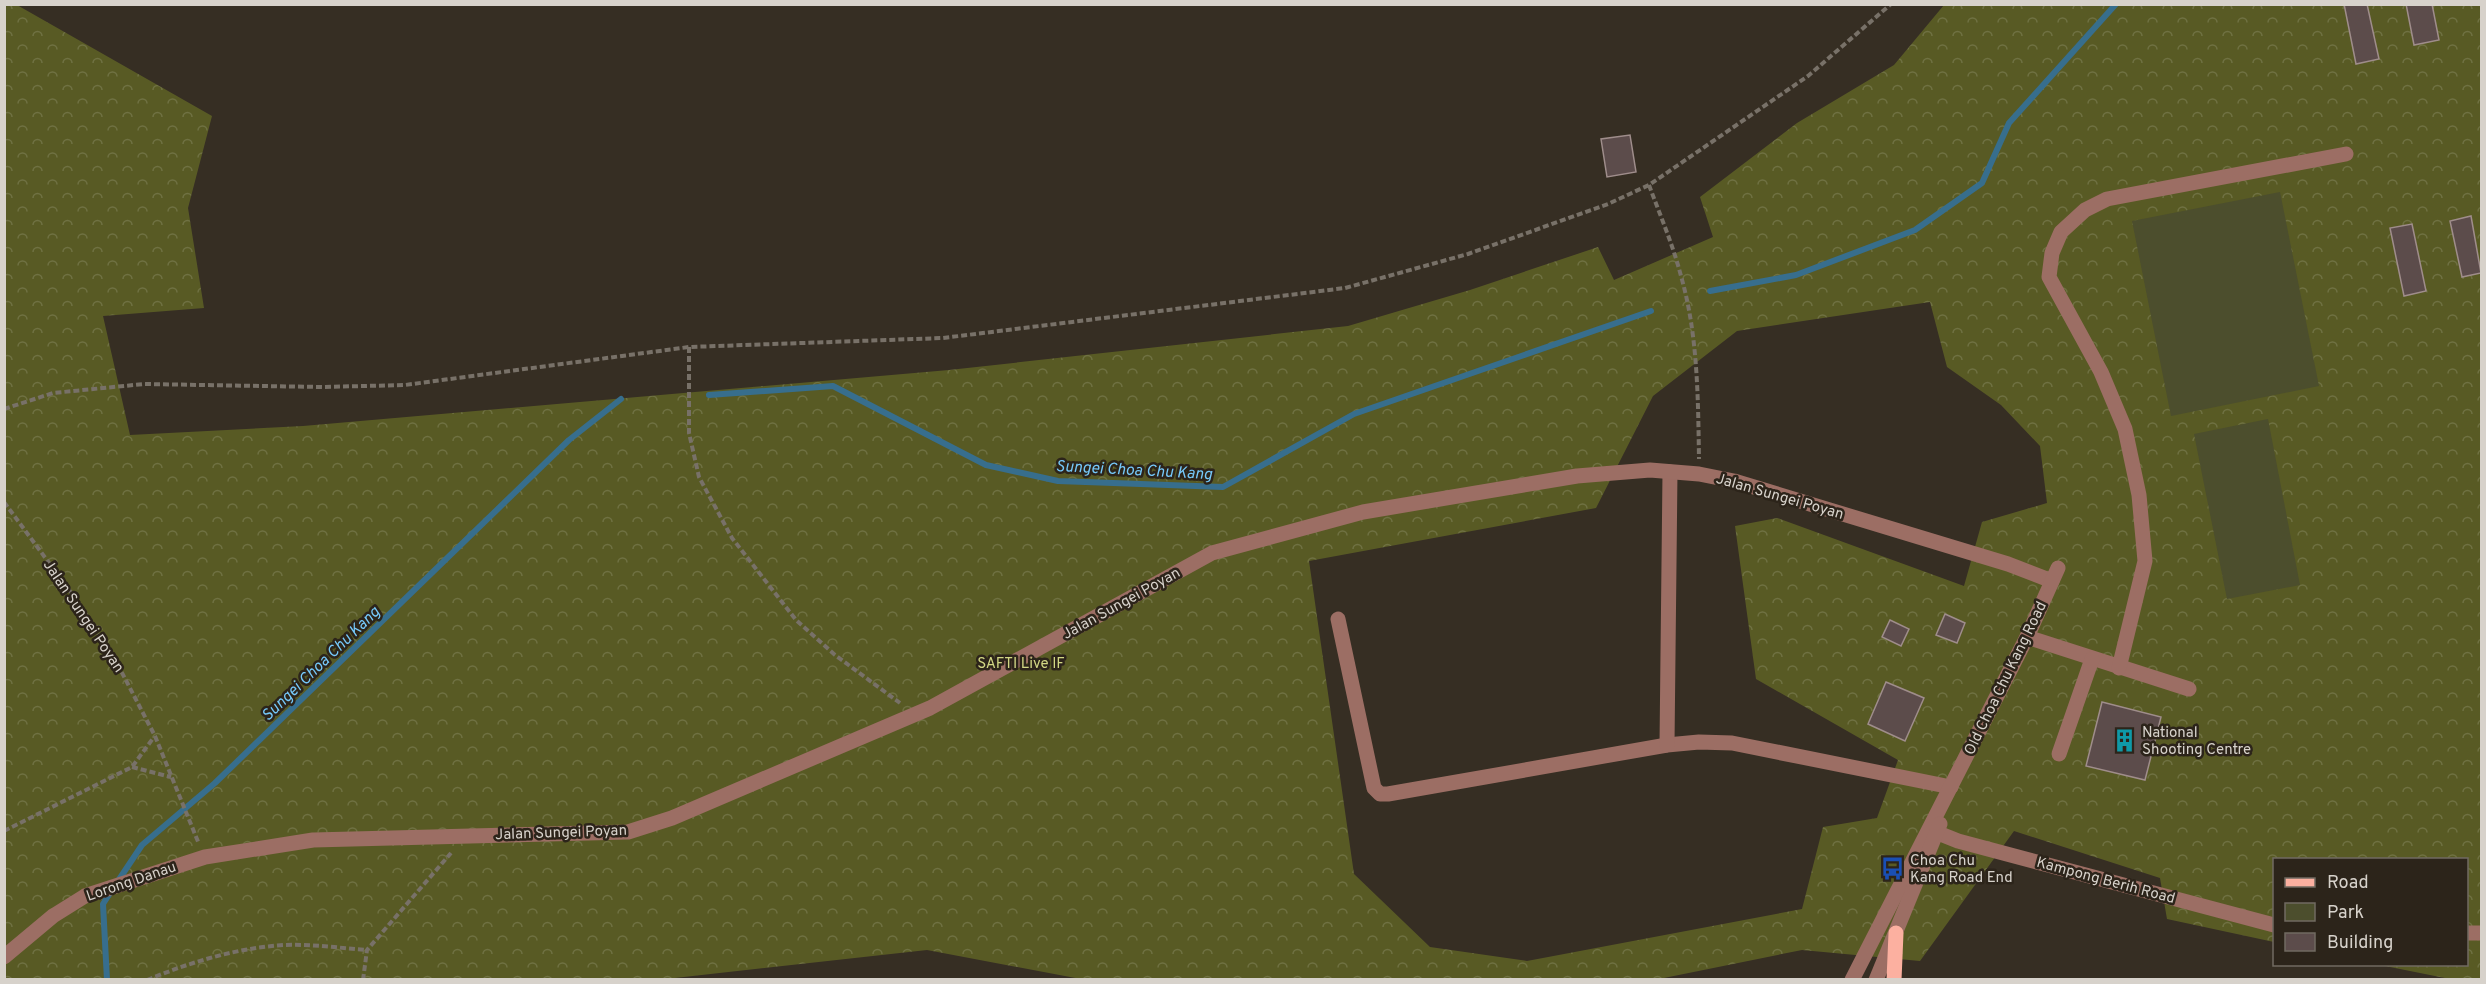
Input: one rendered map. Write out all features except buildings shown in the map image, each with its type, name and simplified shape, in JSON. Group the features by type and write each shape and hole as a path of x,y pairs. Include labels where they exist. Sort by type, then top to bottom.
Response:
{"main road":[{"path":"1894,980 1896,933"}],"street":[{"path":"2119,668 2145,561 2139,495 2125,429 2101,372 2049,278 2052,254 2061,231 2085,210 2107,199 2346,154"},
{"name":"Jalan Sungei Poyan","path":"205,857 313,840 468,834 628,832 672,818 915,715 1212,553 1363,512 1577,476 1650,470 1699,474 1734,481 2008,564 2055,575"},
{"path":"1667,745 1670,472"},
{"name":"Old Choa Chu Kang Road","path":"1852,980 2027,637 2055,575"},
{"path":"1338,619 1374,788 1380,794 1667,745 1699,742 1732,744 1951,787"},
{"path":"2027,637 2189,689"},
{"path":"2059,754 2092,659"},
{"name":"Old Choa Chu Kang Road","path":"1876,980 1938,832 1951,787"},
{"name":"Kampong Berih Road","path":"1938,832 1958,841 2273,925"},
{"name":"Lorong Danau","path":"4,957 52,915 85,896 205,857"}],"path":[{"path":"4,409 53,393 144,384 322,387 405,385 689,347 943,338 1345,288 1468,254 1608,204 1649,185 1808,76 1891,4"},
{"path":"1649,185 1681,277 1694,341 1699,474"},
{"path":"689,347 689,433 699,477 732,538 796,620 835,655 915,715"},
{"name":"Jalan Sungei Poyan","path":"4,502 78,602 119,667 155,736 188,821 205,857"},
{"path":"4,831 132,767 155,736"},
{"path":"132,767 171,777"},
{"path":"363,980 367,950 468,834"},
{"path":"147,980 178,967 234,951 285,945 367,950"}],"green space":[{"name":"SAFTI Live IF","path":"5,5 17,5 212,116 188,208 204,308 103,316 130,435 303,426 949,370 1348,326 1470,290 1598,247 1614,280 1713,237 1700,197 1797,123 1894,65 1944,5 2481,5 2481,978 2450,979 2385,966 2468,966 2468,858 2273,858 2273,942 2167,919 2160,878 2014,831 1920,961 1802,950 1654,980 1086,980 927,950 657,980 5,980","holes":["1930,302 1947,367 2001,405 2040,446 2047,503 1982,522 1964,586 1777,518 1735,526 1756,679 1898,760 1877,818 1823,827 1802,909 1527,961 1430,947 1354,874 1309,561 1596,508 1653,396 1737,331"]},
{"path":"2280,192 2319,386 2171,416 2132,221"},
{"path":"2268,419 2300,585 2227,599 2194,434"}],"waterway":[{"name":"Sungei Choa Chu Kang","path":"1710,291 1796,275 1915,230 1982,183 2009,123 2116,4"},
{"name":"Sungei Choa Chu Kang","path":"709,395 833,386 986,465 1058,481 1223,487 1354,414 1651,311"},
{"name":"Sungei Choa Chu Kang","path":"118,881 142,845 215,783 569,440 621,399"},
{"name":"Sungei Choa Chu Kang","path":"107,980 103,904 112,890"}],"place":[{"name":"National Shooting Centre","path":"2124,741"},
{"name":"Choa Chu Kang Road End","path":"1892,869"}]}
